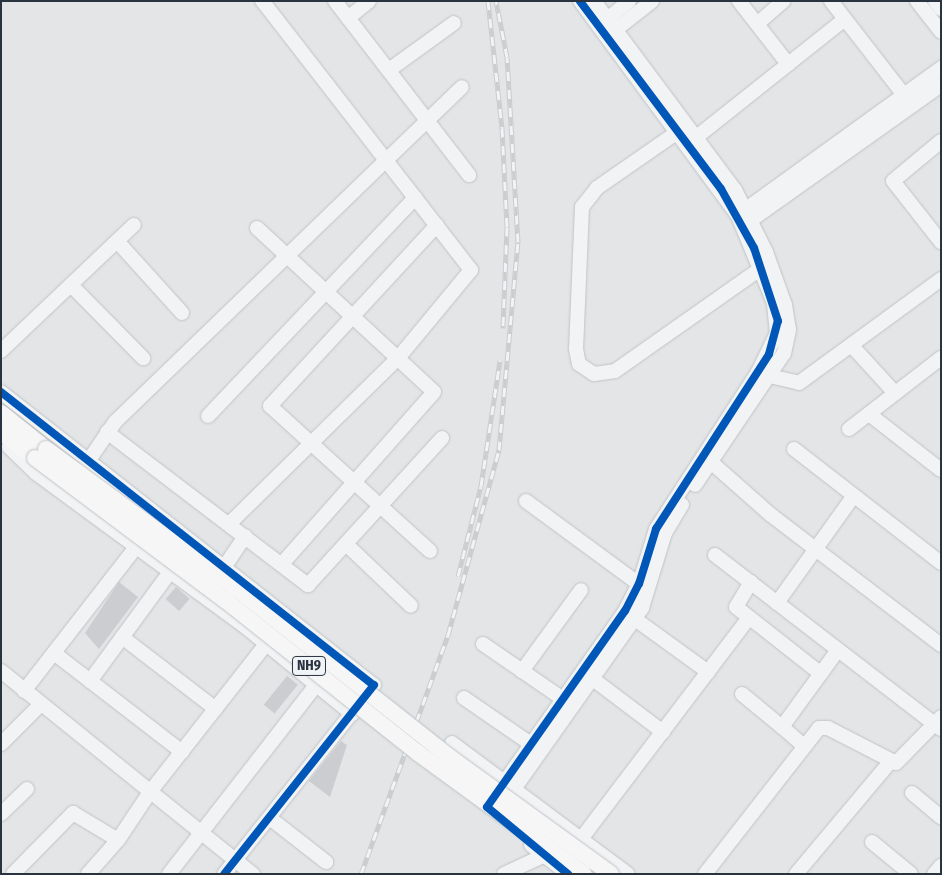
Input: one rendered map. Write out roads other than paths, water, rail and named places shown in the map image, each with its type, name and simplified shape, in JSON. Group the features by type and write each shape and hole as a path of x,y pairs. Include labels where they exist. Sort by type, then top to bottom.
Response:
{"main road":[{"name":"NH9","path":"1,413 40,453 418,753 584,874"},
{"name":"NH9","path":"8,443 40,453 238,590 448,756 611,874"}],"street":[{"path":"229,524 313,446 399,357 471,270 262,1"},
{"path":"335,1 469,175"},
{"path":"348,18 369,1"},
{"path":"580,1 607,28 692,141 744,218 766,265 789,330 764,375 707,459 656,529 630,615"},
{"path":"594,1 607,28 679,131 692,141"},
{"path":"607,28 629,1"},
{"path":"607,28 652,1"},
{"path":"739,1 788,64"},
{"path":"757,24 783,1"},
{"path":"831,1 904,95"},
{"path":"917,1 941,32"},
{"path":"934,1 941,9"},
{"path":"692,141 845,19"},
{"path":"389,70 454,22"},
{"path":"744,218 941,68"},
{"path":"744,218 941,85"},
{"path":"87,463 107,432 385,160 425,118 462,87"},
{"path":"679,131 597,188 582,207 576,349 579,364 594,374 615,371 766,265"},
{"path":"941,141 893,181 941,242"},
{"path":"208,416 329,293 415,198"},
{"path":"1,351 134,225"},
{"path":"430,551 270,406 437,225"},
{"path":"257,228 399,357 433,394 356,484 282,564"},
{"path":"117,241 182,313"},
{"path":"764,375 799,383 941,279"},
{"path":"71,285 143,358"},
{"path":"852,346 895,393"},
{"path":"849,429 941,358"},
{"path":"1,392 87,463 225,566 373,684 271,819 224,874"},
{"path":"869,414 941,470"},
{"path":"107,432 309,585 442,438"},
{"path":"8,443 36,473 266,644 352,714"},
{"path":"794,449 941,564"},
{"path":"707,459 815,550 941,645"},
{"path":"568,874 488,809 509,785 652,586 665,533 707,459"},
{"path":"777,603 853,497"},
{"path":"526,501 639,584"},
{"path":"225,566 244,536"},
{"path":"347,545 411,606"},
{"path":"24,692 136,547"},
{"path":"705,874 804,746 824,727 890,762 900,762 939,724 838,650 715,555"},
{"path":"90,680 170,572"},
{"path":"751,582 736,604 748,618 821,674"},
{"path":"522,671 582,590"},
{"path":"630,615 708,672"},
{"path":"581,839 748,618"},
{"path":"122,637 216,709"},
{"path":"88,874 118,840 150,792 266,644"},
{"path":"483,644 567,702"},
{"path":"782,727 838,650"},
{"path":"54,653 182,752"},
{"path":"2,672 40,706 253,874"},
{"path":"587,674 663,732"},
{"path":"169,874 316,685"},
{"path":"742,694 804,746"},
{"path":"464,698 535,747"},
{"path":"1,744 40,706"},
{"path":"452,743 628,874"},
{"path":"796,874 890,762"},
{"path":"1,814 27,789"},
{"path":"912,793 941,817"},
{"path":"13,874 73,813 118,840"},
{"path":"271,819 326,862"},
{"path":"872,842 911,874"},
{"path":"504,874 545,855"},
{"path":"934,874 941,866"}],"railway":[{"path":"488,1 502,128 507,227 503,328"},
{"path":"361,874 448,635 499,450 518,242 507,57 496,1"},
{"path":"458,576 481,486 500,360"}]}
